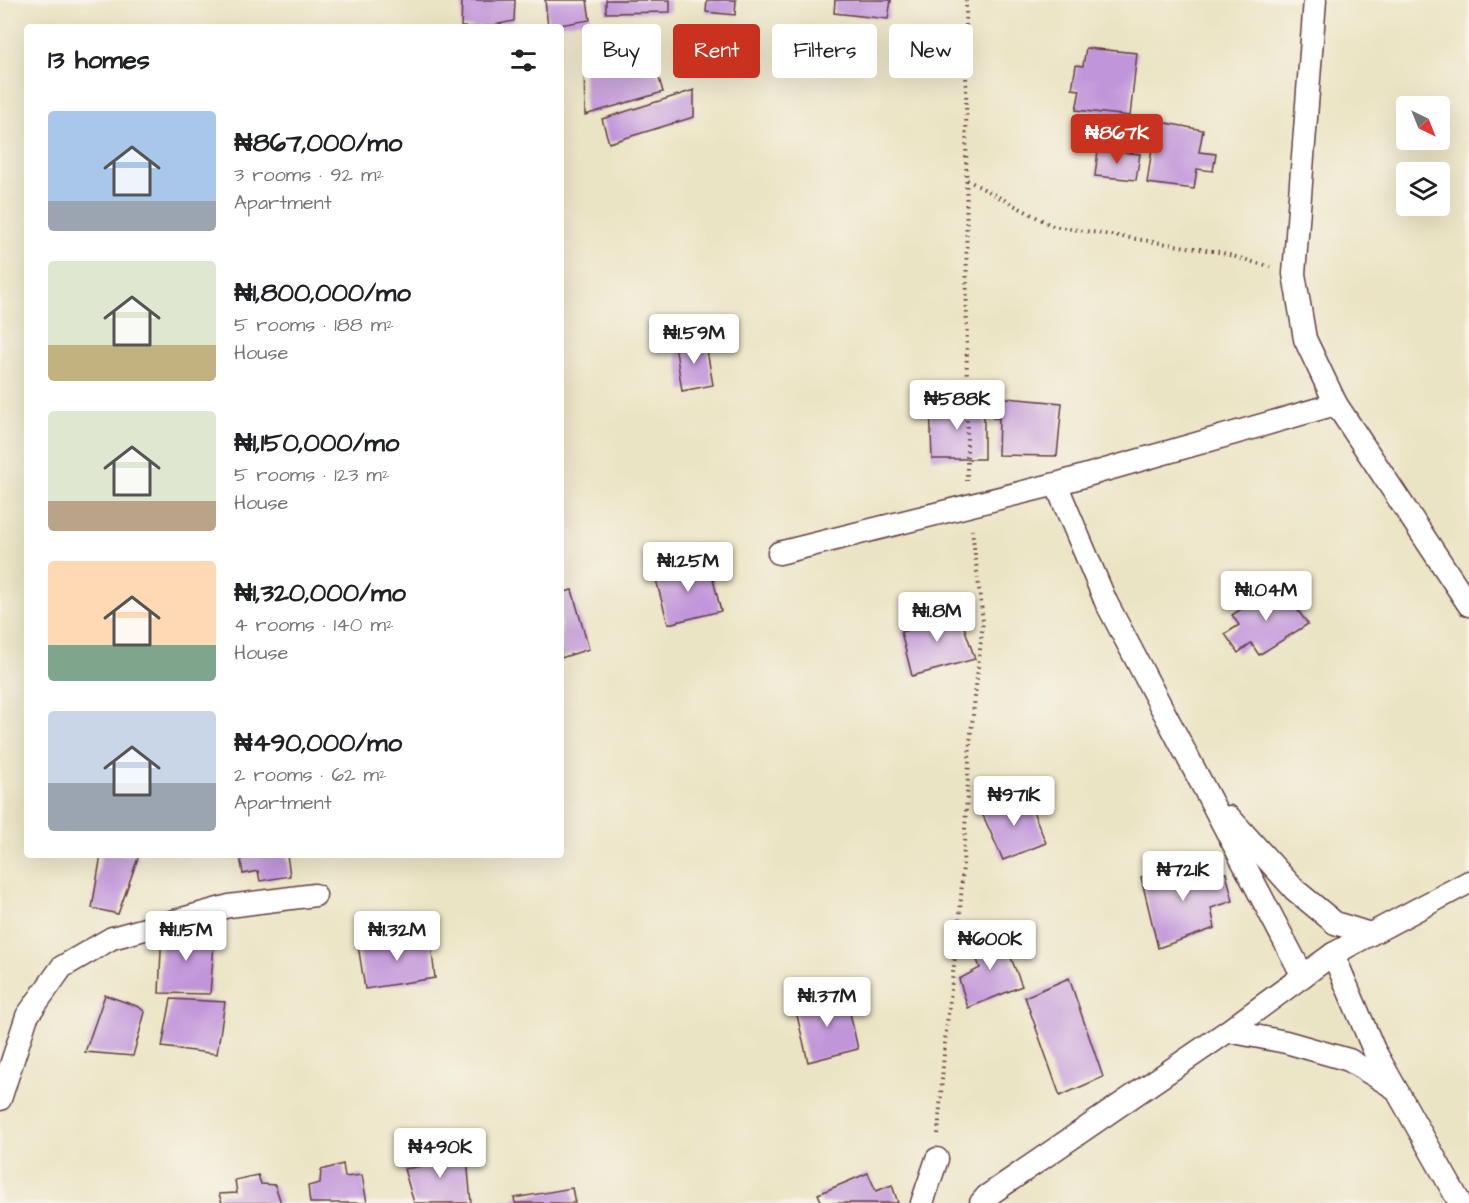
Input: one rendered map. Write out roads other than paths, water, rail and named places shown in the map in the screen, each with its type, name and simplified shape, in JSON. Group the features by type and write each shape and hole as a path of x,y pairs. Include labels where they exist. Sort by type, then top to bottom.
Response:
{"street":[{"path":"1315,0 1294,274 1305,339 1336,404 1469,605"},
{"path":"779,553 1056,484 1336,404"},
{"path":"1056,484 1106,602 1303,976"},
{"path":"1207,794 1295,890 1335,923 1370,934"},
{"path":"981,1203 987,1196 1228,1031 1333,954 1469,882"},
{"path":"0,1099 27,1017 62,967 112,938 229,906 315,895"},
{"path":"1333,954 1374,1050 1460,1203"},
{"path":"1228,1031 1286,1042 1349,1060 1396,1089"},
{"path":"922,1203 937,1159"}]}
